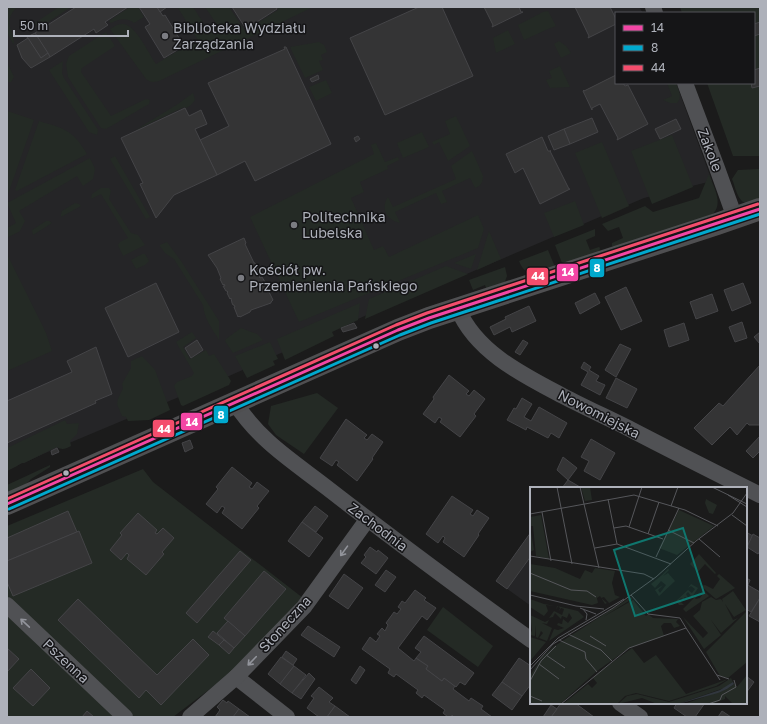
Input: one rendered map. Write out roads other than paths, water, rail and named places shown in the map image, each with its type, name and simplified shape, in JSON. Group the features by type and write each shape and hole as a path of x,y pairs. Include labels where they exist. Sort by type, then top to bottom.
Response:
{"street":[{"name":"Zakole","path":"684,84 735,218"},
{"path":"7,504 398,330 760,209"},
{"path":"735,218 760,213"},
{"name":"Nowomiejska","path":"458,309 464,322 484,346 516,370 575,402 744,487"},
{"name":"Zachodnia","path":"235,403 253,428 280,453 530,639"},
{"name":"Nowomiejska","path":"747,488 760,495"},
{"name":"Słoneczna","path":"190,717 236,678 304,607 368,520"},
{"name":"Pszenna","path":"7,605 125,717"},
{"path":"236,678 287,717"},
{"path":"621,704 640,717"}],"place":[{"name":"Biblioteka Wydziału Zarządzania","path":"165,36"},
{"name":"Politechnika Lubelska","path":"294,225"},
{"name":"Kościół pw. Przemienienia Pańskiego","path":"241,278"}]}
